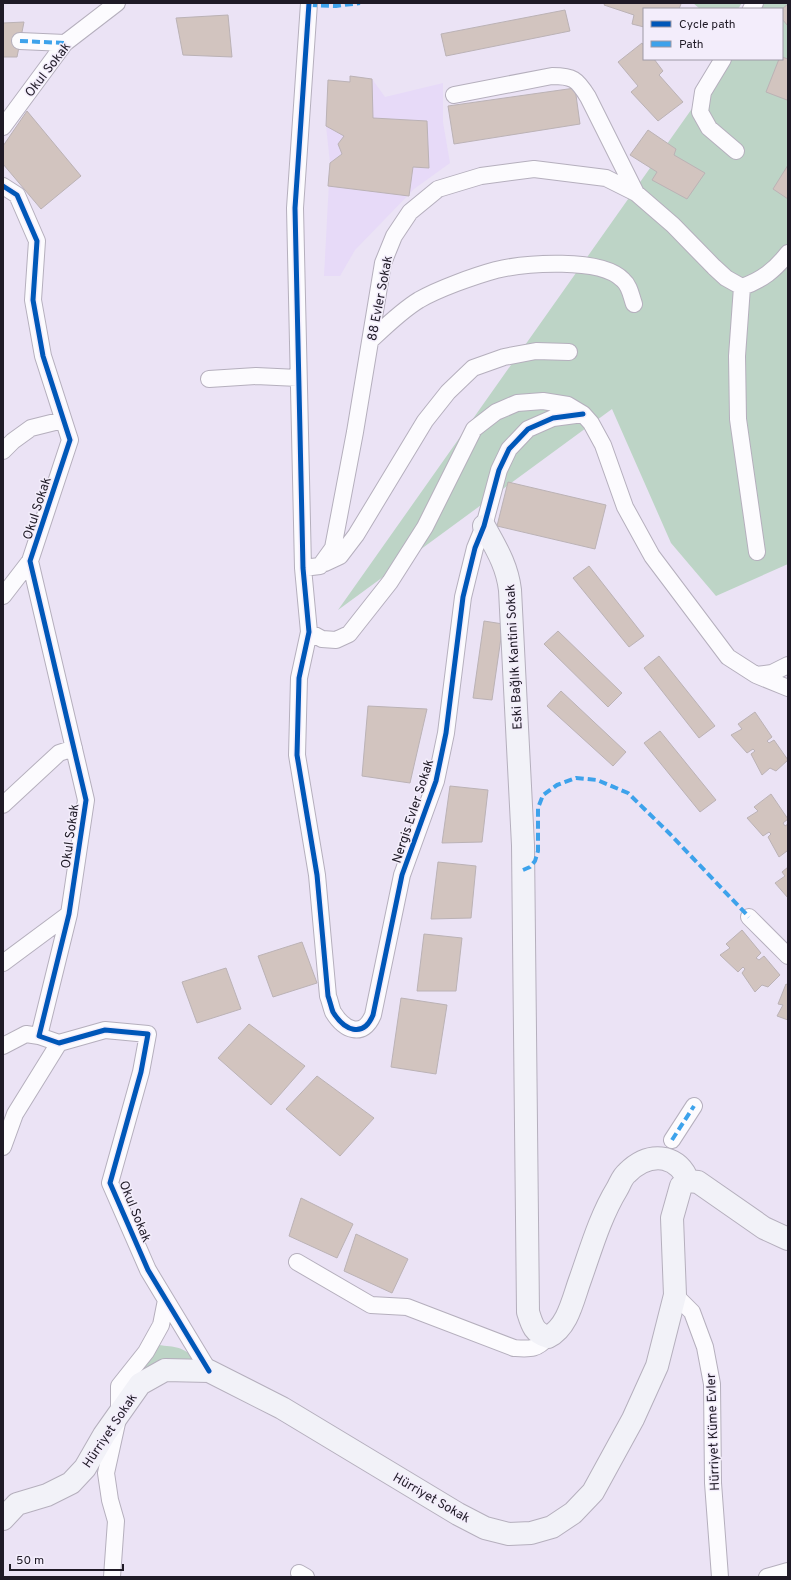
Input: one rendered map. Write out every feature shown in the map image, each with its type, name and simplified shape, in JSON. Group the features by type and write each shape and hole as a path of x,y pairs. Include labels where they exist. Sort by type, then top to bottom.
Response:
{"street":[{"name":"Okul Sokak","path":"3,127 65,43 117,3"},
{"path":"310,3 296,208 298,378 303,568 309,632 322,640 336,640 349,634 390,582 425,527 474,429 496,412 516,403 543,401 568,405 583,414 591,423 604,445 626,507 652,556 728,657 756,675 788,688"},
{"path":"20,41 65,43"},
{"path":"722,60 703,92 700,112 709,128 736,151"},
{"path":"454,95 552,76 567,76 578,82 588,97 636,193"},
{"name":"88 Evler Sokak","path":"320,566 333,548 355,432 384,262 394,236 410,212 438,189 482,176 534,169 606,178 636,193 673,225 720,272 742,287"},
{"name":"Okul Sokak","path":"3,186 17,195 37,241 32,300 43,356 70,440 30,561 86,800 69,914 40,1036"},
{"path":"757,552 738,419 737,356 742,287 757,282 779,265 788,253"},
{"path":"370,341 394,318 420,300 457,283 496,270 538,265 584,264 606,269 623,279 629,288 634,304"},
{"path":"303,568 320,566 340,556 356,535 425,421 448,392 473,368 504,357 536,350 569,352"},
{"path":"209,379 256,376 298,378"},
{"path":"484,526 499,470 509,449 528,429 553,418 583,414"},
{"path":"3,451 13,441 31,428 63,420"},
{"name":"Eski Bağlık Kantini Sokak","path":"484,526 503,559 508,575 523,870 528,1312 533,1328 540,1335 548,1337"},
{"name":"Nergis Evler Sokak","path":"309,632 299,678 297,754 317,874 328,996 333,1011 342,1023 353,1029 363,1029 369,1024 373,1015 402,875 436,781 446,733 463,597 475,548 484,526"},
{"path":"3,596 30,561"},
{"path":"756,675 772,673 785,668 788,664"},
{"path":"3,805 59,753 74,748"},
{"path":"3,963 69,914"},
{"path":"749,917 788,956"},
{"name":"Okul Sokak","path":"59,1043 105,1030 148,1034 141,1072 110,1183 148,1270 209,1371"},
{"path":"3,1046 26,1034 40,1036 59,1043 15,1114 3,1146"},
{"path":"672,1140 694,1106"},
{"path":"297,1262 371,1306 407,1308 514,1348 529,1349 542,1345 548,1337 556,1333 571,1307 611,1199 625,1174 639,1163 651,1159 662,1158 673,1161 693,1182 764,1228 788,1239"},
{"name":"Hürriyet Sokak","path":"3,1519 17,1504 47,1495 71,1483 86,1468 104,1435 140,1384 165,1370 209,1371 282,1408 458,1514 485,1528 510,1534 531,1534 552,1527 573,1513 593,1492 633,1419 657,1366 675,1295 672,1218 681,1186 693,1182"},
{"name":"Hürriyet Küme Evler","path":"675,1295 692,1312 705,1347 712,1384 713,1483 720,1577"},
{"path":"112,1577 116,1521 110,1500 106,1473 119,1414 119,1386 146,1352 161,1325 166,1300"},
{"path":"767,1577 788,1571"}],"shaded area":[{"path":"350,76 372,79 385,97 443,83 443,122 450,163 414,189 355,250 340,276 324,276 330,163 326,126 328,80 350,82"}],"green space":[{"path":"693,3 742,3 739,8 699,8"},
{"path":"760,3 788,3 788,564 716,596 671,543 612,409 338,610 726,60 783,60 783,8 758,8"},
{"path":"158,1345 179,1348 191,1355 195,1360 133,1377"}],"building":[{"path":"605,3 681,4 679,8 643,8 643,27 632,24 634,15 604,5"},
{"path":"788,4 788,26 783,20 783,8"},
{"path":"565,10 570,31 446,56 441,34"},
{"path":"228,15 232,57 183,55 176,18"},
{"path":"24,22 17,57 3,57 3,23"},
{"path":"642,43 643,60 655,60 663,71 659,75 683,102 658,121 631,92 638,86 618,62"},
{"path":"783,57 788,59 787,100 766,92 779,60 783,60"},
{"path":"350,76 372,79 373,118 427,121 429,168 413,167 409,196 328,186 330,163 342,154 338,144 344,136 326,126 328,80 350,82"},
{"path":"575,88 580,124 454,144 448,106"},
{"path":"27,111 81,176 41,209 3,164 3,146"},
{"path":"648,130 676,149 674,155 705,173 687,199 652,180 657,172 630,155"},
{"path":"788,165 788,199 773,189"},
{"path":"508,482 606,505 595,549 497,526"},
{"path":"589,566 644,636 629,647 573,578"},
{"path":"484,621 503,624 492,700 473,698"},
{"path":"558,631 622,693 608,707 544,644"},
{"path":"659,656 715,726 699,738 644,668"},
{"path":"561,691 626,752 613,766 547,706"},
{"path":"368,706 427,709 410,783 362,776"},
{"path":"755,712 772,737 767,741 769,743 774,740 788,760 776,771 770,768 762,775 751,754 755,751 753,749 747,753 731,735 742,729 738,724"},
{"path":"660,731 716,800 700,812 644,743"},
{"path":"450,786 488,790 482,842 442,843"},
{"path":"771,794 788,819 783,823 785,826 788,824 788,852 787,851 779,857 768,837 771,834 769,832 763,836 747,818 758,811 754,807"},
{"path":"438,862 476,866 471,918 431,919"},
{"path":"788,867 788,898 775,883 785,876 782,872"},
{"path":"742,930 761,953 756,958 759,960 764,956 780,975 768,987 762,985 755,992 742,973 745,969 743,967 738,972 720,955 730,948 726,944"},
{"path":"424,934 462,938 456,991 417,991"},
{"path":"302,942 317,983 273,997 258,956"},
{"path":"226,968 241,1009 197,1023 182,982"},
{"path":"786,984 788,985 788,1020 777,1016 783,1005 778,1004"},
{"path":"401,998 447,1005 436,1074 391,1067"},
{"path":"249,1024 305,1066 271,1105 218,1058"},
{"path":"317,1076 374,1118 340,1156 286,1109"},
{"path":"301,1198 353,1224 337,1258 289,1236"},
{"path":"356,1234 408,1259 392,1293 344,1271"}],"marked path":[{"path":"309,5 336,6 360,3"},
{"path":"20,41 65,43"},
{"path":"523,870 530,867 535,861 538,851 538,808 543,795 557,785 576,778 597,780 628,793 669,833 749,917"},
{"path":"672,1140 694,1106"}],"cycle path":[{"path":"309,3 295,208 303,568 309,632 299,678 297,755 317,875 328,996 333,1012 337,1018 342,1023 353,1029 364,1027 373,1015 402,875 436,781 446,733 463,597 475,548 484,526 499,470 509,449 528,429 553,418 583,414"},
{"path":"3,186 17,195 37,241 33,300 43,356 70,440 30,561 86,800 69,914 39,1036 59,1043 105,1030 148,1034 141,1072 110,1183 148,1270 209,1371"}]}
